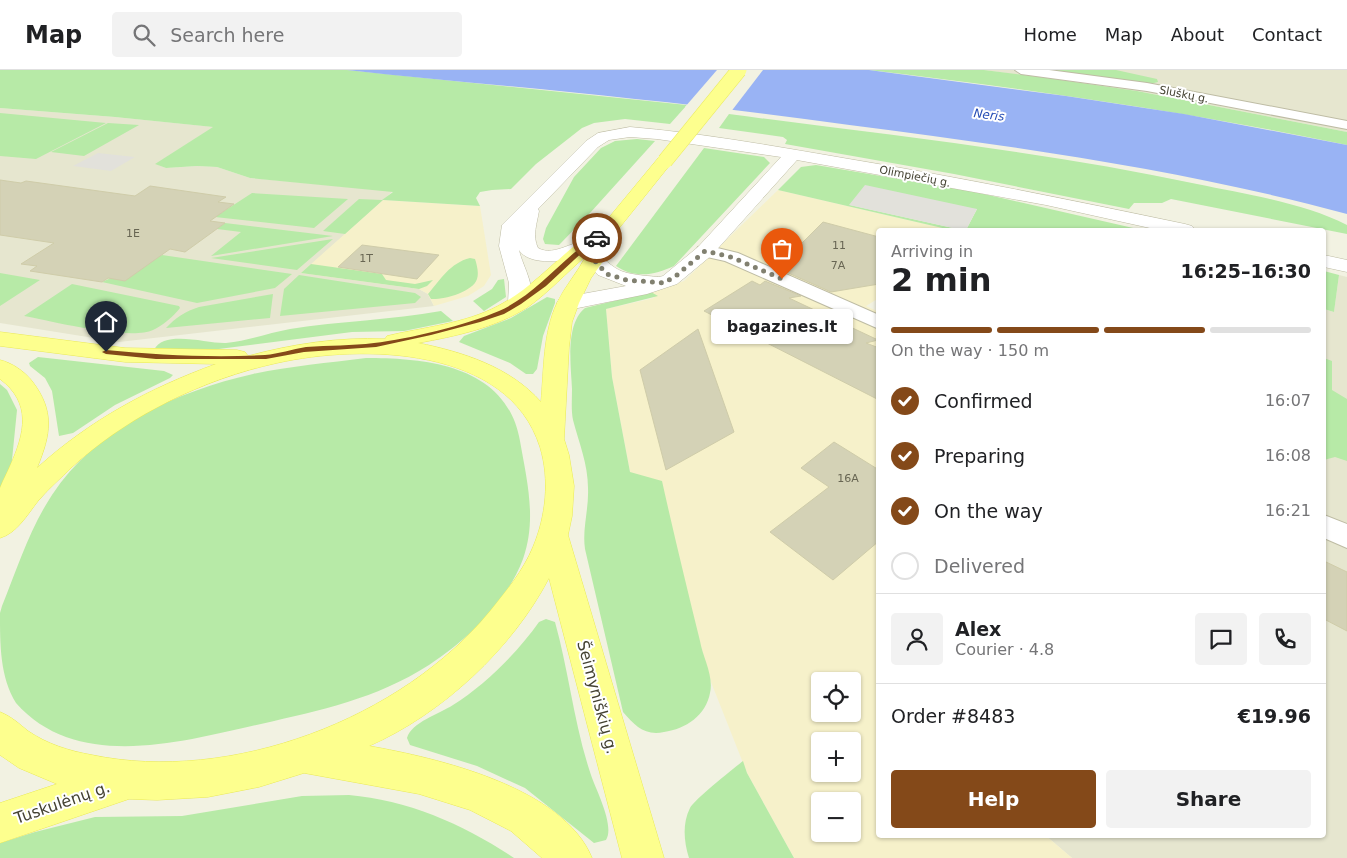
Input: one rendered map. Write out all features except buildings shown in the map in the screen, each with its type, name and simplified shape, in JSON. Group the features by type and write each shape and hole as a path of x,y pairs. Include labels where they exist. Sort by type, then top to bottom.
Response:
{"main road":[{"path":"0,527 20,500 56,465 94,434 136,408 179,387 222,370 266,357 304,350 376,345 461,326 501,312 519,303 590,253 739,70"},
{"path":"551,438 556,347 561,322 590,253"},
{"path":"0,339 148,356 266,357"},
{"path":"0,730 10,741 60,768 124,781 183,782 244,772 305,755 376,723 425,694 472,655 515,607 537,575 553,536 560,500 560,467 551,438 535,410 512,388 484,370 451,357 415,349 376,345"},
{"path":"0,367 23,383 36,408 36,429 30,454 0,520"},
{"name":"Šeimyniškių g.","path":"553,536 643,858"},
{"path":"305,755 403,771 487,796 527,818 571,858"},
{"name":"Tuskulėnų g.","path":"0,824 124,781"}],"street":[{"name":"Sluškų g.","path":"1021,70 1147,87 1347,125"},
{"name":"Olimpiečių g.","path":"519,303 522,292 520,282 507,246 511,225 567,167 598,139 612,134 644,133 794,154 1046,200 1176,228"},
{"path":"568,303 647,288 664,283 677,275 705,251 794,154"},
{"path":"531,206 525,244 529,250 539,256 549,257 590,253 607,274 626,280 664,283"},
{"path":"705,251 731,257 876,322"},
{"path":"1326,261 1347,266"},
{"path":"1326,527 1347,537"}],"shaded area":[{"path":"984,70 1347,70 1347,132 1137,91"},
{"path":"0,108 214,127 156,164 166,168 217,167 250,178 393,191 302,273 419,289 428,294 434,306 119,342 0,323"},
{"path":"98,153 135,157 111,171 73,166"},
{"path":"865,185 977,209 967,228 953,228 849,205"},
{"path":"778,190 942,228 876,228 876,300 866,306 876,311 876,838 1049,838 1072,858 794,858 747,773 711,682 702,650 630,472 612,377 606,309 654,298 651,292 684,281"},
{"path":"383,200 480,206 491,275 484,286 468,296 434,306 428,294 419,289 301,273"},
{"path":"1339,275 1347,277 1347,858 1072,858 1049,838 1326,838 1326,310 1334,312"}],"green space":[{"path":"0,70 347,70 687,105 670,124 625,119 594,123 582,128 536,164 511,189 480,192 476,198 480,206 383,200 345,234 323,231 359,199 382,200 393,192 250,178 217,167 166,168 155,164 213,127 0,108"},
{"path":"869,70 984,70 1137,91 1347,132 1347,145 1109,102"},
{"path":"1046,70 1116,70 1157,79 1158,82 1150,84"},
{"path":"0,113 106,123 36,159 0,156"},
{"path":"729,114 964,144 1081,162 1139,172 1293,205 1330,217 1347,225 1347,234 1326,230 1326,228 1317,228 1171,199 1162,203 1134,203 1129,209 954,174 785,144 787,140 783,137 719,128"},
{"path":"108,123 139,125 84,156 51,152"},
{"path":"637,139 655,141 559,245 545,244 543,239 546,228 574,177 601,148 615,141"},
{"path":"704,148 764,157 770,163 674,266 660,272 638,274 630,273 616,266"},
{"path":"816,165 975,192 1133,228 967,228 977,209 850,205 953,228 942,228 778,190 801,167"},
{"path":"252,193 348,199 314,228 215,217"},
{"path":"225,223 333,236 211,256 241,232 217,229"},
{"path":"333,239 297,270 211,258"},
{"path":"162,255 292,274 275,288 197,303 102,282"},
{"path":"475,259 478,269 478,277 474,284 457,294 431,299 428,294 446,272 463,260"},
{"path":"311,264 382,274 386,280 415,284 433,280 427,286 419,289 301,273"},
{"path":"1326,272 1339,275 1334,312 1326,310"},
{"path":"0,273 40,280 0,306"},
{"path":"299,275 415,293 421,297 415,303 280,316 284,289"},
{"path":"504,279 506,297 484,311 473,301 492,289 498,280"},
{"path":"72,284 179,306 180,308 160,326 142,333 109,332 24,316"},
{"path":"651,292 658,296 606,309 612,377 630,472 662,481 701,647 711,680 708,701 694,720 680,728 657,733 641,729 623,712 585,549 584,534 588,479 572,416 570,357 574,324 585,308"},
{"path":"273,294 270,318 166,328 181,315 199,307"},
{"path":"547,297 555,299 555,303 543,336 537,369 533,374 526,374 510,363 459,342 464,336 511,318"},
{"path":"441,311 453,321 404,331 352,332 211,350 154,350 159,344 167,340 187,339 226,343 290,329"},
{"path":"38,357 164,371 173,375 115,405 73,433 59,436 52,391 45,378 30,366 29,363"},
{"path":"366,358 415,360 439,364 462,371 482,382 499,396 512,416 520,441 528,485 530,515 527,544 523,559 507,591 471,632 444,655 389,687 348,702 305,714 199,738 133,746 100,745 70,738 41,725 16,703 7,682 2,660 0,613 2,606 24,549 44,508 70,471 91,450 140,416 168,402 224,381 267,371"},
{"path":"1326,359 1332,361 1332,390 1347,399 1347,461 1335,457 1326,459"},
{"path":"0,384 7,390 17,410 11,470 0,494"},
{"path":"546,619 555,622 585,756 607,817 608,834 606,840 594,843 525,788 477,766 410,745 407,738 414,727 453,705 477,688 511,657 539,622"},
{"path":"743,761 747,773 794,858 689,858 685,833 687,814 690,808"},
{"path":"349,795 393,802 435,816 476,835 514,858 0,858 0,843 95,817 182,816 302,796"}],"water":[{"name":"Neris","path":"347,70 869,70 1066,96 1184,114 1347,145 1347,214 1193,178 985,143 710,107"}],"pier":[{"path":"717,70 763,70 730,113 685,107"}],"way so far":[{"path":"597,238 607,232 594,260 607,274 626,280 664,283 677,275 705,251 731,257 782,279"}],"place":[{"name":"bagazines.lt","path":"782,279"}],"route":[{"path":"106,352 156,357 266,357 340,346 376,345 431,333 478,321 519,303 543,285 597,238"}]}
